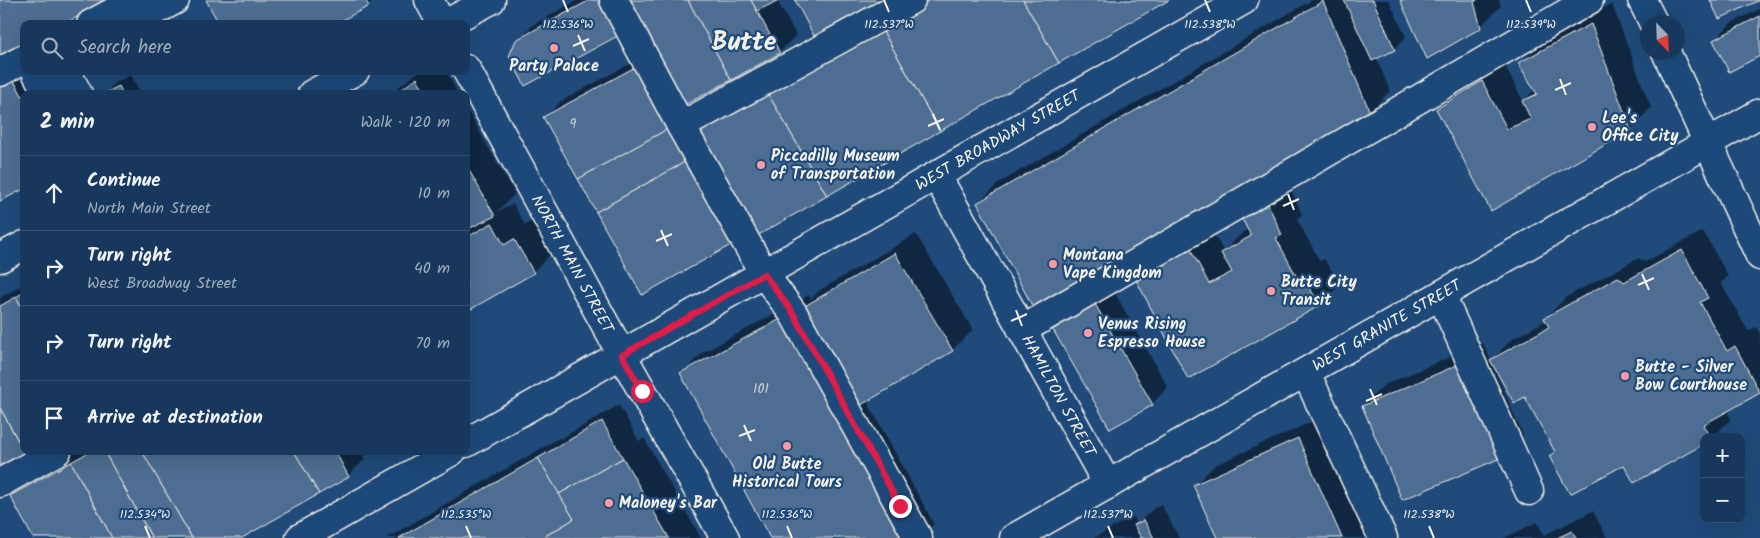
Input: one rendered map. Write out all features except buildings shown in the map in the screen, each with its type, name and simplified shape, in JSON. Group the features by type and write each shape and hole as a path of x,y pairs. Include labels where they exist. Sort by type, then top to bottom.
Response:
{"street":[{"path":"98,20 136,0"},
{"path":"138,20 175,0"},
{"path":"429,0 442,20"},
{"path":"452,20 491,0"},
{"path":"614,0 681,126 764,274 793,313 918,538"},
{"path":"681,126 911,0"},
{"name":"WEST BROADWAY STREET","path":"470,441 937,176 1216,7 1244,0"},
{"path":"1022,330 1589,0"},
{"path":"1642,0 1650,15"},
{"path":"1670,60 1760,256"},
{"path":"0,72 20,61"},
{"path":"38,75 46,90"},
{"path":"52,75 61,90"},
{"path":"68,75 76,90"},
{"path":"84,75 92,90"},
{"path":"319,90 348,75"},
{"name":"NORTH MAIN STREET","path":"469,75 622,355 725,538"},
{"name":"WEST GRANITE STREET","path":"1014,538 1306,373 1706,142 1760,113"},
{"name":"HAMILTON STREET","path":"937,176 1108,485"},
{"path":"0,258 20,247"},
{"path":"1441,295 1529,491"},
{"path":"1306,373 1383,538"},
{"path":"0,483 51,455"},
{"path":"300,538 441,455"}],"place":[{"name":"Party Palace","path":"554,48"},
{"name":"Lee's Office City","path":"1592,127"},
{"name":"Piccadilly Museum of Transportation","path":"761,165"},
{"name":"Montana Vape Kingdom","path":"1053,264"},
{"name":"Butte City Transit","path":"1271,291"},
{"name":"Venus Rising Espresso House","path":"1088,333"},
{"name":"Butte - Silver Bow Courthouse","path":"1625,376"},
{"name":"Old Butte Historical Tours","path":"787,446"},
{"name":"Maloney's Bar","path":"609,503"}],"district":[{"name":"Butte","path":"744,43"}],"route":[{"path":"642,391 622,355 764,274 793,313 900,506"}]}
